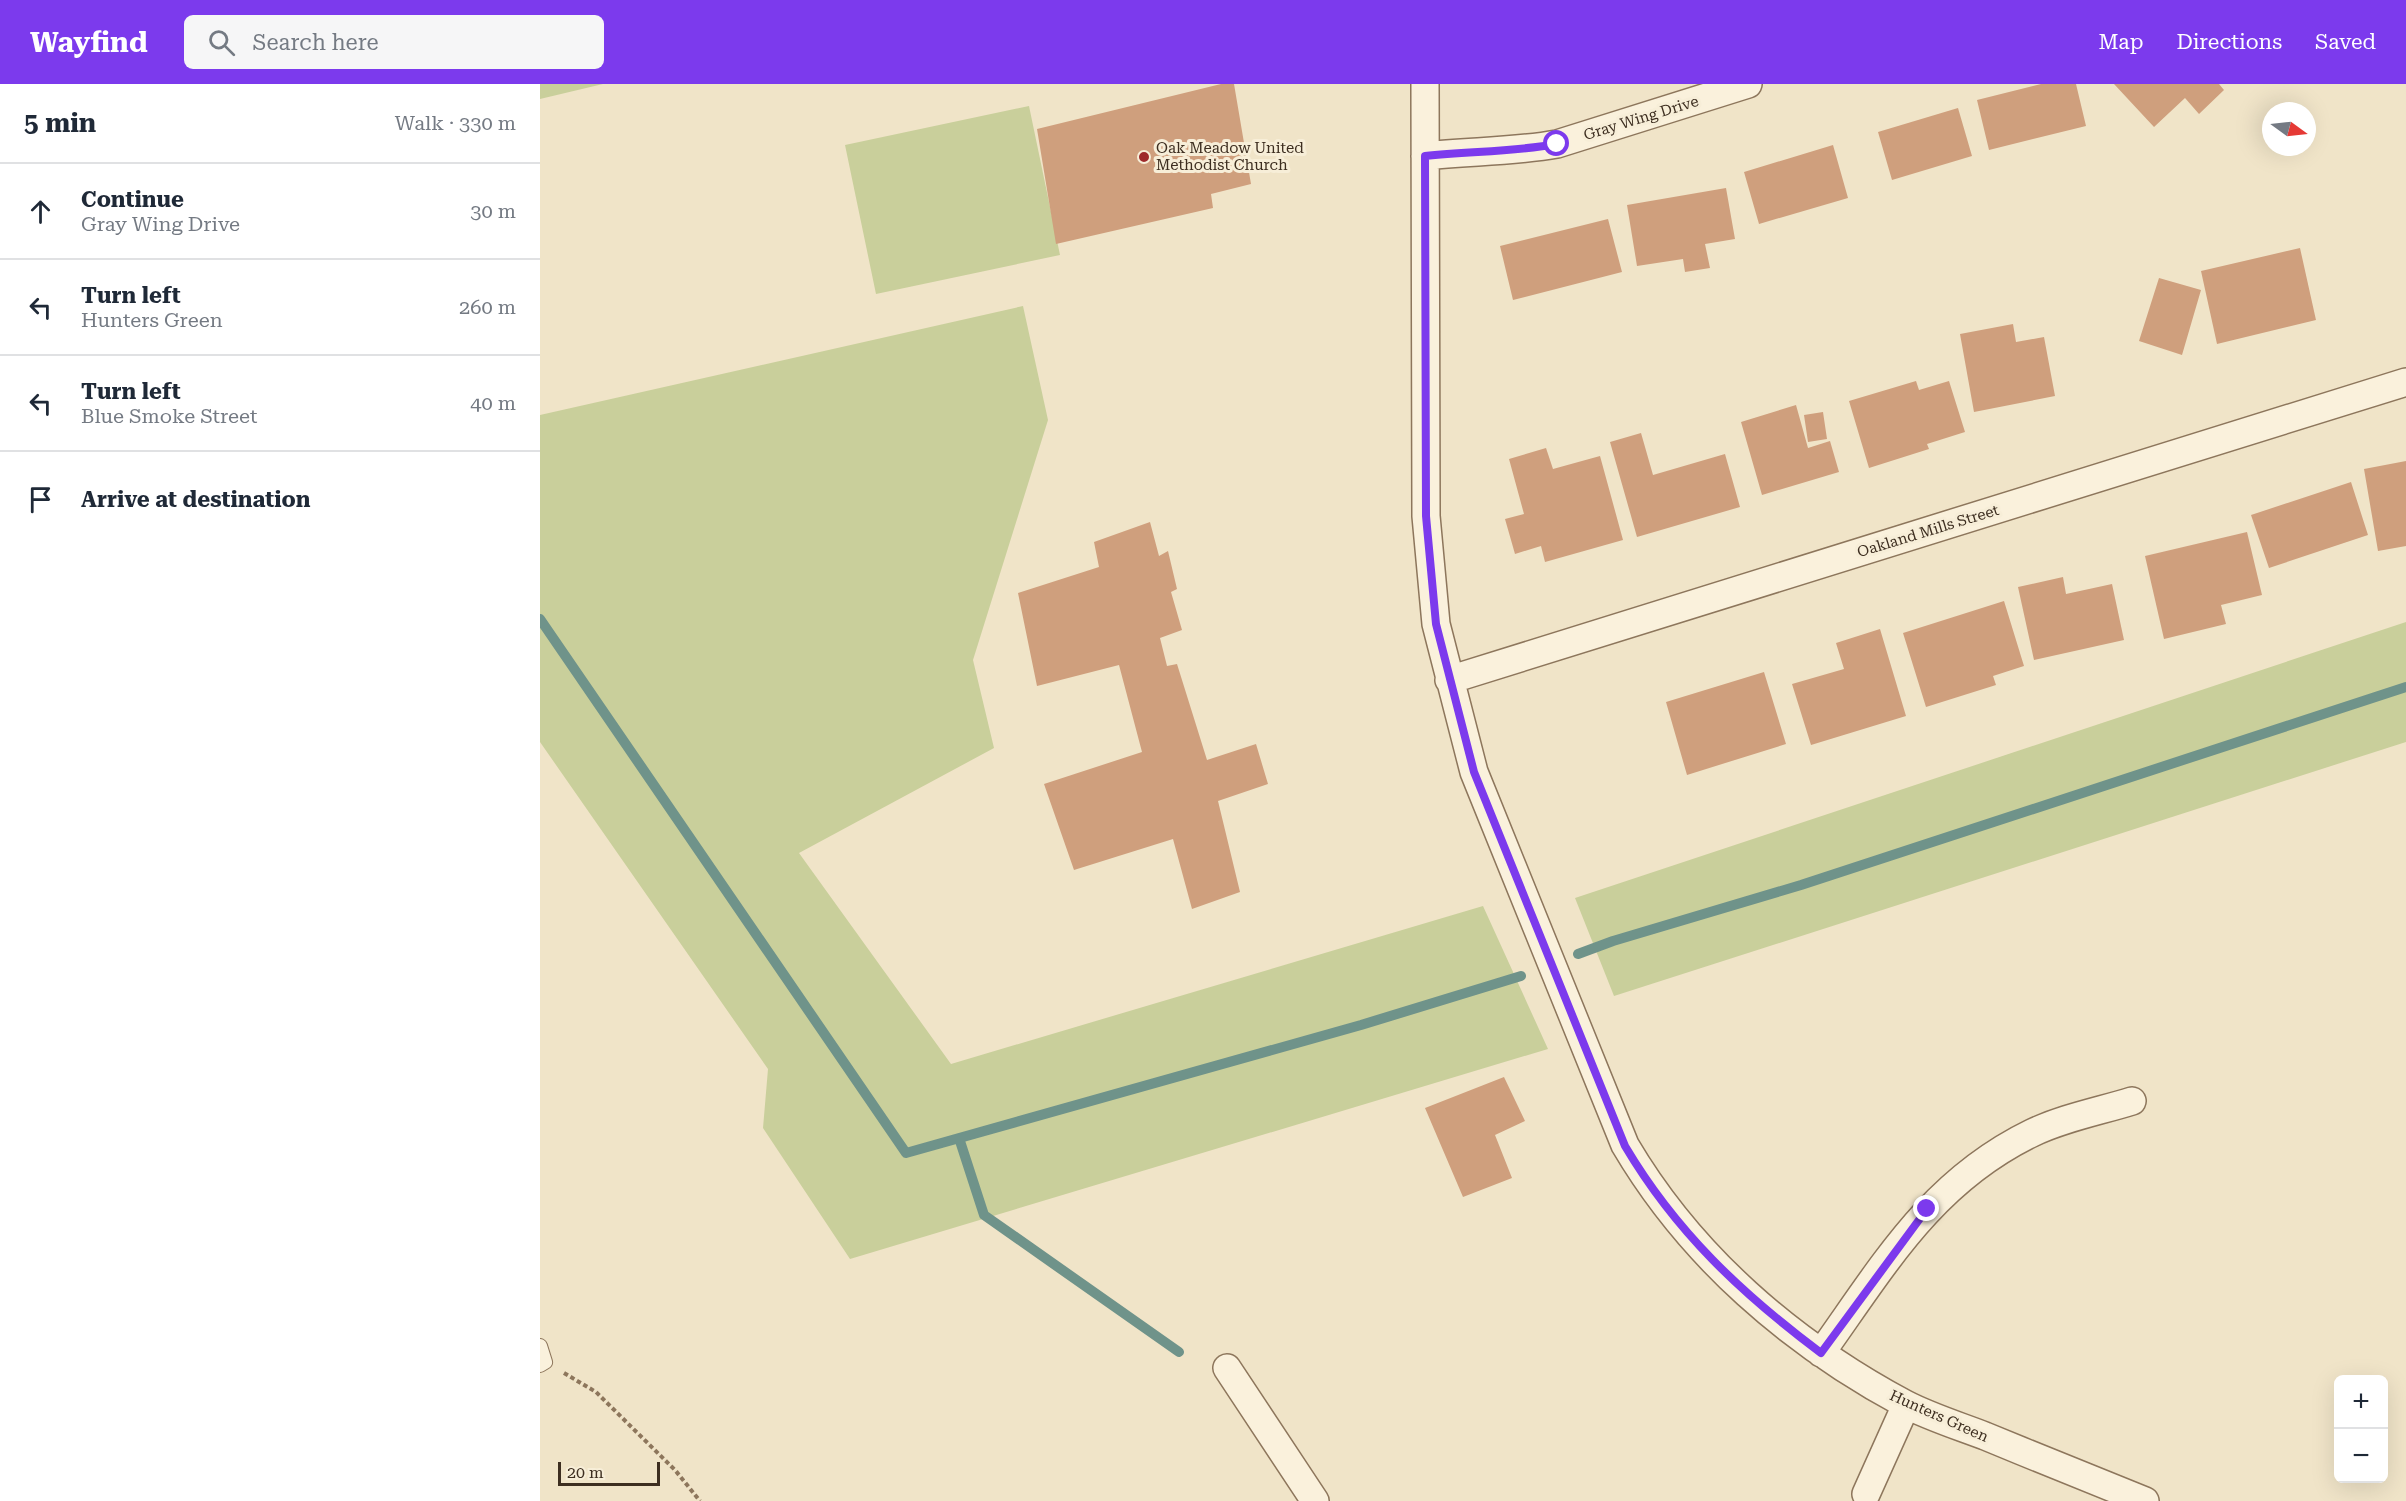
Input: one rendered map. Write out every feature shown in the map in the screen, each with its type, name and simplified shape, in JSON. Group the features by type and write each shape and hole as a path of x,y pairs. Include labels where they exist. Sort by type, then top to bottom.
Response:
{"street":[{"name":"Hunters Green","path":"1425,84 1426,516 1436,624 1474,772 1625,1146 1650,1187 1680,1225 1725,1274 1764,1311 1821,1353 1906,1405 2145,1501"},
{"name":"Gray Wing Drive","path":"1425,156 1469,151 1525,150 1557,144 1748,84"},
{"name":"Oakland Mills Street","path":"1449,680 2406,382"},
{"path":"1821,1353 1927,1209 1976,1165 2034,1132 2132,1101"},
{"path":"1227,1368 1315,1501"},
{"path":"1866,1494 1906,1405"}],"lane":[{"path":"540,1346 542,1364"}],"path":[{"path":"542,1364 596,1392 675,1470 700,1501"}],"green space":[{"path":"540,84 603,84 540,99"},
{"path":"1029,106 1060,255 876,294 845,145"},
{"path":"1023,306 1048,420 973,660 994,748 799,853 951,1064 1483,906 1548,1049 850,1259 763,1128 768,1069 540,742 540,415"},
{"path":"2406,622 2406,742 1614,996 1575,898"}],"building":[{"name":"Oak Meadow United Methodist Church","path":"1221,84 1234,84 1251,184 1211,194 1213,208 1056,244 1037,129"},
{"path":"2041,84 2076,84 2086,126 1989,150 1977,100"},
{"path":"2114,84 2219,84 2224,90 2199,114 2185,98 2154,127"},
{"path":"1958,108 1972,156 1892,180 1878,132"},
{"path":"1833,145 1848,198 1759,224 1744,172"},
{"path":"1726,188 1735,239 1705,244 1710,268 1685,272 1683,259 1637,266 1627,205"},
{"path":"1608,219 1622,272 1513,300 1500,246"},
{"path":"2300,248 2316,320 2217,344 2201,271"},
{"path":"2159,278 2201,290 2182,355 2139,341"},
{"path":"2013,324 2016,342 2044,337 2055,396 1974,412 1960,334"},
{"path":"1916,381 1919,390 1949,381 1965,432 1927,444 1929,449 1869,468 1849,401"},
{"path":"1796,405 1808,448 1830,441 1839,472 1762,495 1741,422"},
{"path":"1823,412 1827,439 1808,442 1804,415"},
{"path":"1641,433 1653,475 1725,454 1740,507 1637,537 1610,442"},
{"path":"1546,448 1553,469 1600,456 1623,540 1545,562 1541,546 1515,554 1505,519 1524,514 1509,459"},
{"path":"2406,461 2406,546 2378,551 2364,469"},
{"path":"2351,482 2368,535 2269,568 2251,515"},
{"path":"1150,522 1159,556 1168,551 1177,589 1171,592 1182,630 1160,638 1167,666 1177,664 1207,760 1256,744 1268,784 1218,801 1240,892 1192,909 1173,839 1074,870 1044,784 1142,752 1119,665 1037,686 1018,593 1099,567 1094,542"},
{"path":"2247,532 2262,595 2221,605 2226,624 2164,639 2145,556"},
{"path":"2063,577 2066,594 2112,584 2124,640 2034,660 2018,587"},
{"path":"2004,601 2024,666 1993,676 1996,685 1926,707 1903,633"},
{"path":"1880,629 1906,716 1811,745 1792,684 1844,669 1836,643"},
{"path":"1764,672 1786,744 1687,775 1666,702"},
{"path":"1504,1077 1525,1121 1495,1135 1512,1178 1463,1197 1425,1108"}],"waterway":[{"path":"540,619 906,1153 1361,1025 1521,976"},
{"path":"1578,954 1613,941 1801,885 2406,687"},
{"path":"959,1138 984,1215 1179,1352"}],"place":[{"name":"Oak Meadow United Methodist Church","path":"1144,157"}],"route":[{"path":"1557,144 1525,150 1469,151 1425,156 1426,516 1436,624 1474,772 1625,1146 1650,1187 1680,1225 1725,1274 1764,1311 1821,1353 1906,1234 1927,1209"}]}
